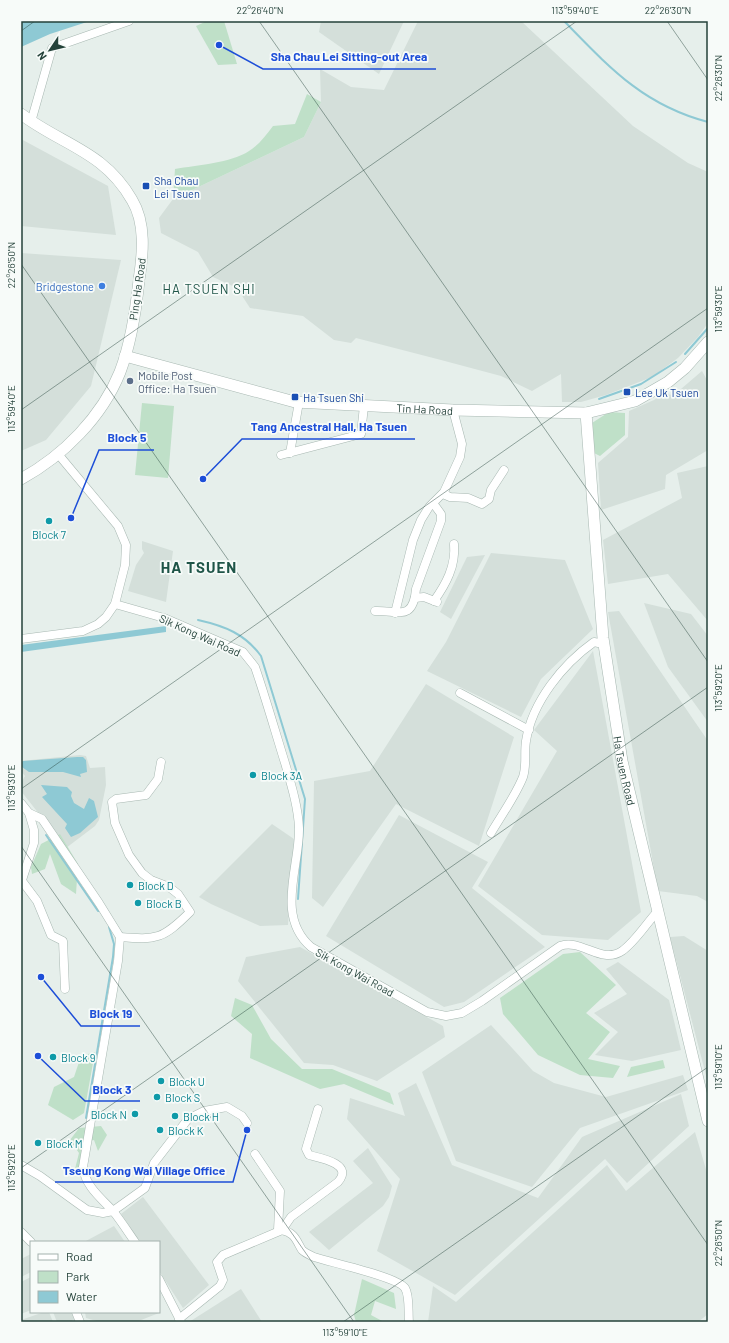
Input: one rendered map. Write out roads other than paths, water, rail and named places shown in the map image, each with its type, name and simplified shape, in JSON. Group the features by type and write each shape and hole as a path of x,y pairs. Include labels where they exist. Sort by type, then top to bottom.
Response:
{"street":[{"path":"31,122 52,48 129,21"},
{"name":"Ping Ha Road","path":"21,114 31,122 84,150 106,167 132,200 138,214 141,229 142,259 125,356 112,387 97,411 79,434 41,468 21,479"},
{"name":"Tin Ha Road","path":"125,356 272,397 299,402 453,410 586,413 634,401 668,382 685,368 708,342"},
{"path":"290,453 299,402"},
{"path":"281,455 361,434 364,406"},
{"path":"395,613 413,540 421,520 433,503 443,494 460,457 462,444 453,410"},
{"name":"Ha Tsuen Road","path":"586,413 603,644 622,761 708,1121"},
{"path":"21,638 89,629 102,621 115,604 126,560 126,545 123,534 115,521 58,454"},
{"path":"443,494 450,497 468,498 482,504 489,499 491,490 504,470"},
{"path":"375,611 387,611 402,614 407,611 415,598 416,588 441,521 441,514 433,503"},
{"path":"415,598 424,597 435,601 445,586 450,573 455,556 454,544"},
{"name":"Sik Kong Wai Road","path":"115,604 164,618 242,652 255,667 293,792 299,827 291,886 293,913 300,935 311,947 427,1012 446,1016 462,1013 482,1001 566,943 573,943 606,956 621,952 657,912"},
{"path":"491,833 523,777 526,741 533,716 543,698 563,670 583,650 594,642 603,644"},
{"path":"460,693 529,730"},
{"path":"120,937 147,939 159,936 176,927 190,912 178,894 169,887 151,880 142,873 129,855 115,823 112,802 116,799 146,795 158,778 160,762"},
{"path":"21,803 29,813 34,830 34,843 22,882 36,901 51,935 63,940 65,990"},
{"path":"29,813 42,819 99,902 120,937 118,961 83,1167 84,1174 89,1185 113,1211 134,1241"},
{"path":"21,1165 40,1176 87,1210 103,1213 113,1211 145,1188 154,1163 188,1119 204,1111 227,1107 242,1116 247,1123"},
{"path":"160,1281 180,1320 220,1286 223,1280 217,1262 223,1254 280,1230 291,1218 338,1182 343,1175 343,1172 339,1166 332,1160 309,1155 306,1149 318,1109"},
{"path":"255,1154 280,1191 280,1230"},
{"path":"280,1230 288,1231 296,1237 303,1251 314,1257 383,1277 401,1284 406,1292 409,1322"},
{"path":"21,1232 30,1241"}],"water":[{"path":"21,21 90,21 50,34 21,47"},
{"path":"166,626 166,632 21,652 21,645"},
{"path":"83,757 86,760 87,772 80,774 81,777 63,772 29,772 22,767 21,763 23,761"},
{"path":"41,785 67,787 72,792 71,796 74,803 84,809 89,798 94,801 98,817 80,833 71,837 65,828 67,824 42,797 47,794"}],"waterway":[{"path":"564,21 612,69 646,95 664,106 685,115 708,122"},
{"path":"685,354 708,328"},
{"path":"599,399 641,384 676,362"},
{"path":"198,620 217,625 234,632 255,648 261,656 305,799 298,899"},
{"path":"46,835 98,911 100,911"},
{"path":"86,1118 113,957 114,944 109,927"}],"place":[{"name":"Sha Chau Lei Sitting-out Area","path":"219,45"},
{"name":"Sha Chau Lei Tsuen","path":"146,186"},
{"name":"Bridgestone","path":"102,286"},
{"name":"Mobile Post Office: Ha Tsuen","path":"130,381"},
{"name":"Lee Uk Tsuen","path":"627,392"},
{"name":"Ha Tsuen Shi","path":"295,397"},
{"name":"Tang Ancestral Hall, Ha Tsuen","path":"203,479"},
{"name":"Block 5","path":"71,518"},
{"name":"Block 7","path":"49,521"},
{"name":"Block 3A","path":"253,775"},
{"name":"Block D","path":"130,885"},
{"name":"Block B","path":"138,903"},
{"name":"Block 19","path":"41,977"},
{"name":"Block 3","path":"38,1056"},
{"name":"Block 9","path":"53,1057"},
{"name":"Block U","path":"161,1081"},
{"name":"Block S","path":"157,1097"},
{"name":"Block N","path":"135,1114"},
{"name":"Block H","path":"175,1116"},
{"name":"Block K","path":"160,1130"},
{"name":"Tseung Kong Wai Village Office","path":"247,1130"},
{"name":"Block M","path":"38,1143"}],"district":[{"name":"HA TSUEN SHI","path":"209,289"},
{"name":"HA TSUEN","path":"199,567"}]}
